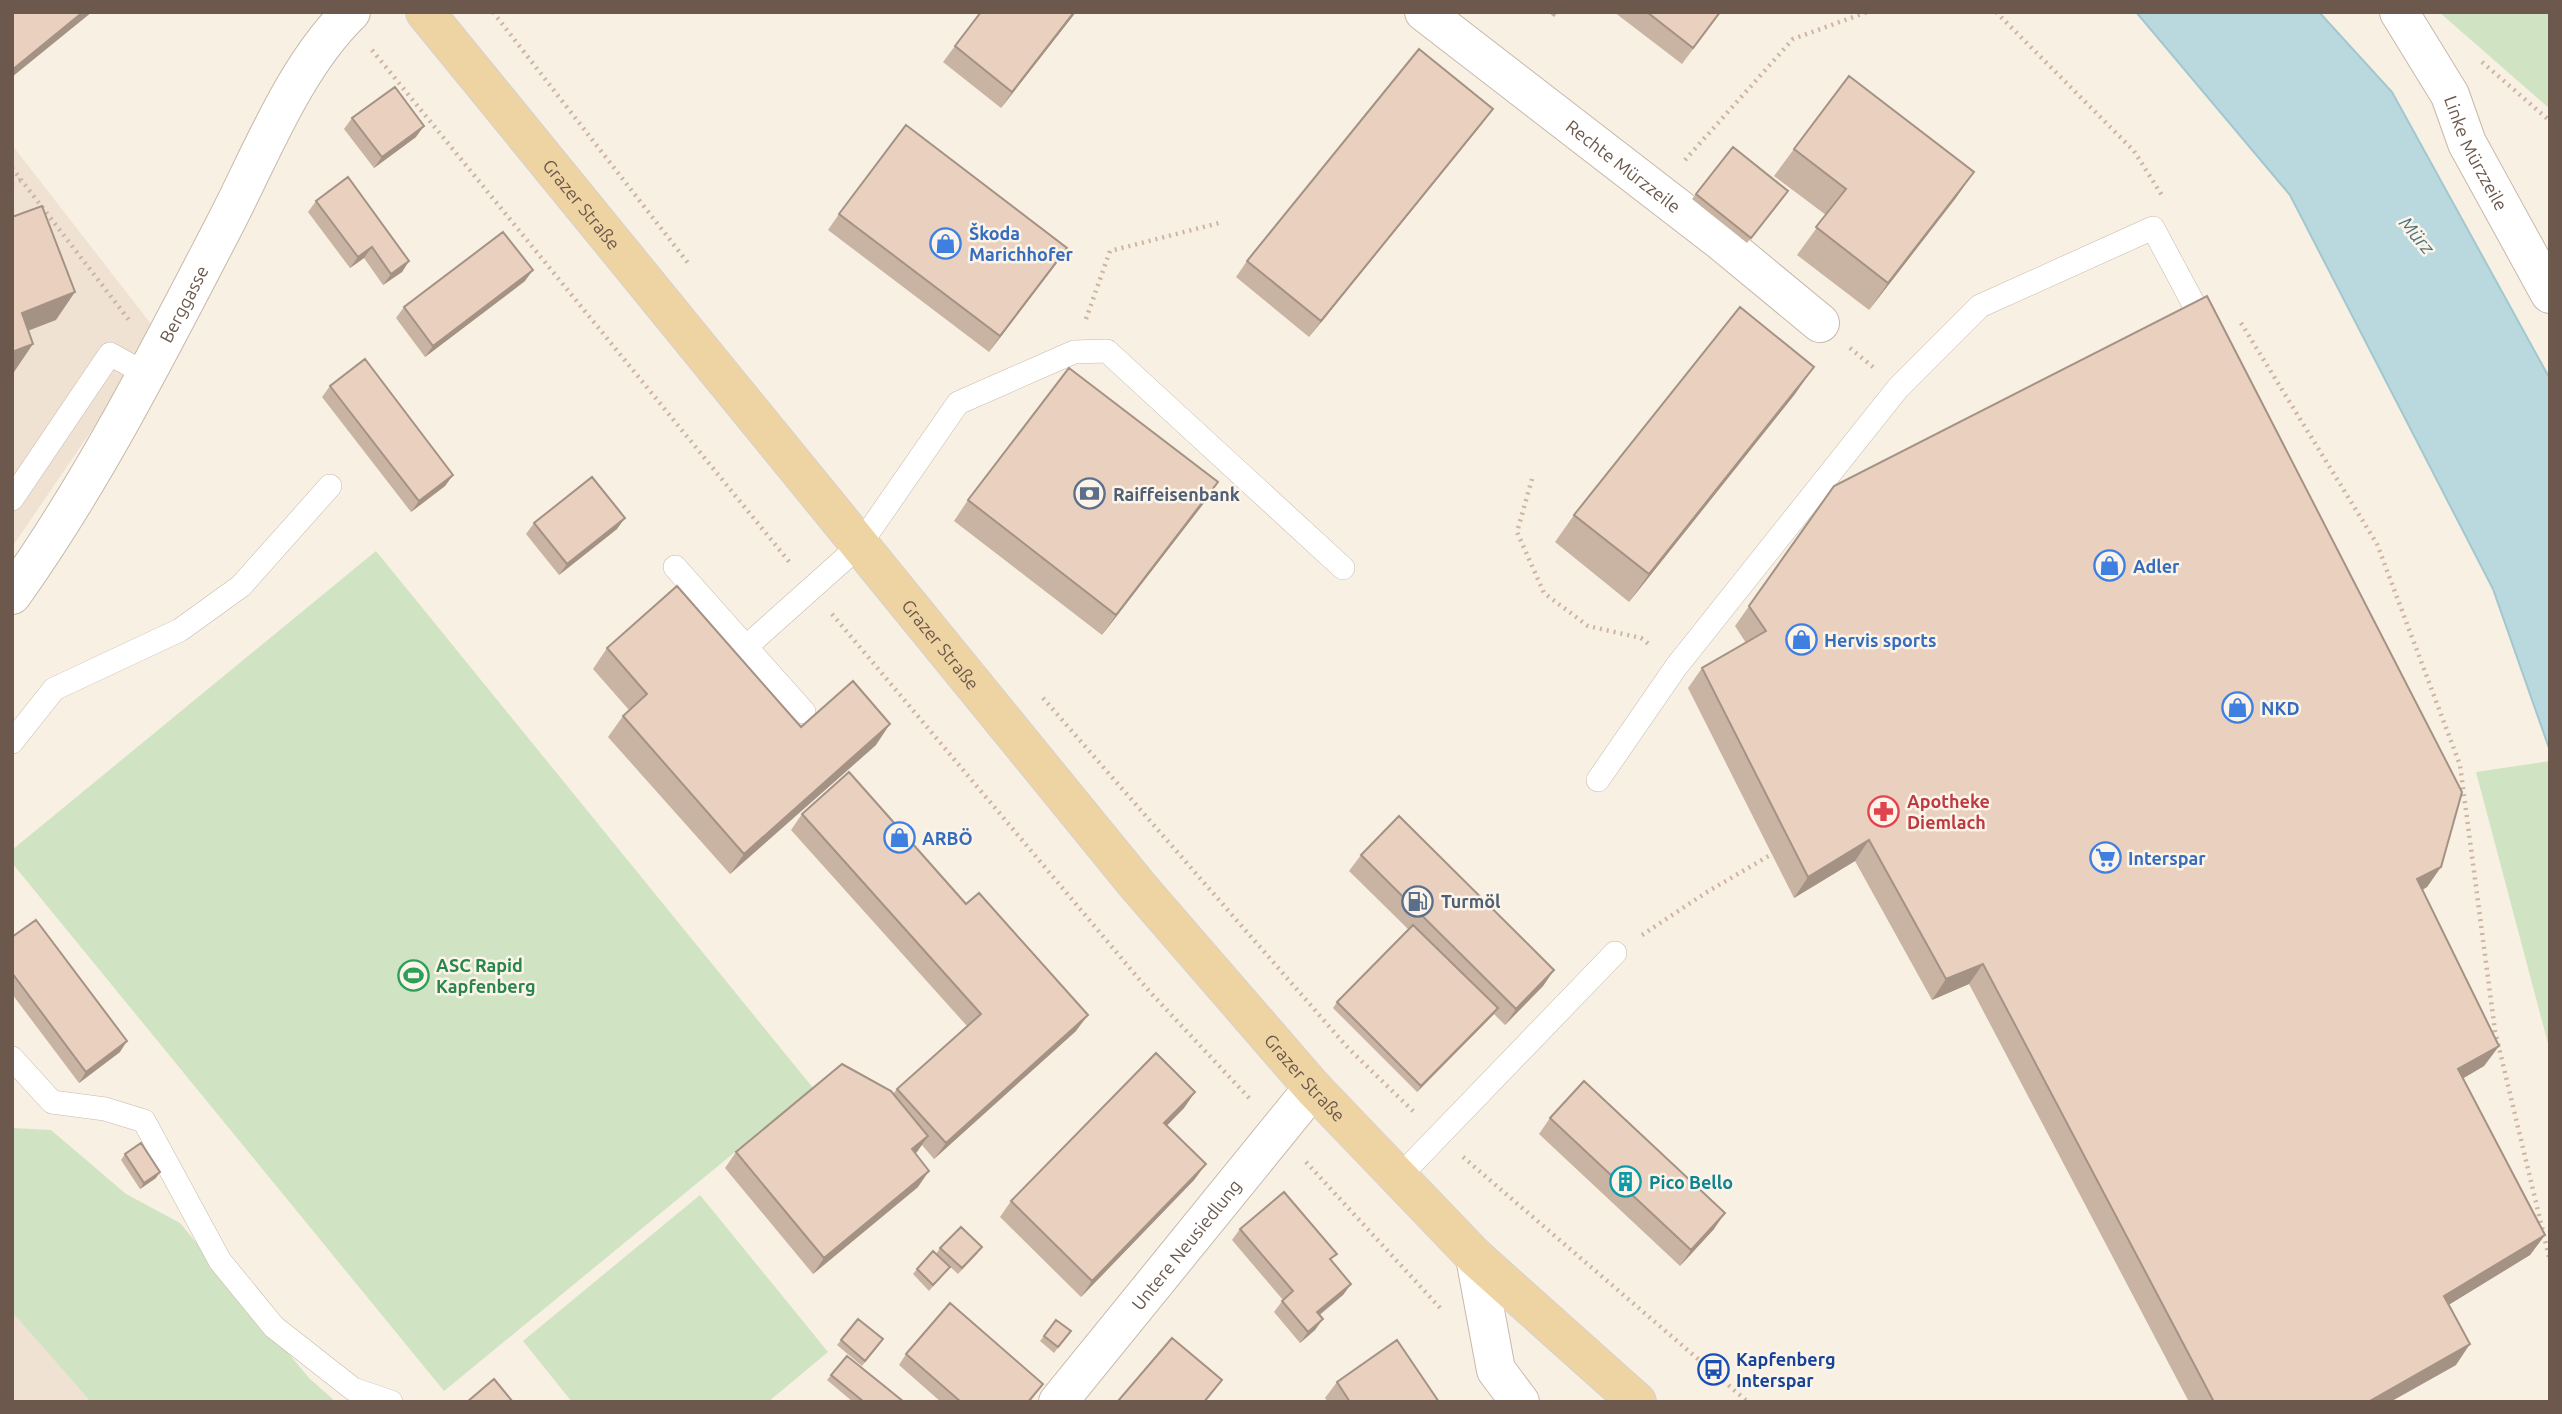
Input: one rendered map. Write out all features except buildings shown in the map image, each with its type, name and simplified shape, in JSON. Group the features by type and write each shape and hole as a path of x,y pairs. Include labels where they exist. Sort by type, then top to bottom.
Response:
{"main road":[{"name":"Grazer Straße","path":"425,12 1138,886 1313,1088 1475,1257 1637,1402"}],"street":[{"name":"Rechte Mürzzeile","path":"1424,12 1657,192 1820,323"},
{"name":"Linke Mürzzeile","path":"2399,12 2450,95 2467,143 2550,295"},
{"name":"Berggasse","path":"12,595 41,553 151,365 305,70 348,15"},
{"name":"Untere Neusiedlung","path":"1058,1402 1313,1088"},
{"path":"1475,1257 1496,1370 1520,1402"}],"lane":[{"path":"1598,780 1676,667 1898,388 1980,306 2153,229 2219,351"},
{"path":"746,646 859,545 958,403 1074,352 1107,351 1343,568"},
{"path":"12,499 110,354 151,365"},
{"path":"12,742 54,689 180,630 241,586 330,486"},
{"path":"675,567 804,712"},
{"path":"1399,1177 1615,953"},
{"path":"12,1058 52,1102 105,1109 144,1121 220,1261 274,1326 353,1389 391,1402"}],"path":[{"path":"494,12 696,273"},
{"path":"1657,192 1793,39 1867,12"},
{"path":"1996,12 2134,151 2170,208"},
{"path":"348,15 925,728 1149,991 1451,1320"},
{"path":"2477,59 2550,121"},
{"path":"12,168 151,365"},
{"path":"12,183 21,180"},
{"path":"1074,352 1110,251 1223,222"},
{"path":"2234,313 2377,544 2460,765 2495,1031 2550,1261"},
{"path":"1820,323 1898,388"},
{"path":"1531,479 1517,532 1544,593 1588,626 1641,638 1676,667"},
{"path":"1040,694 1348,1048 1438,1136 1748,1402"},
{"path":"1615,953 1707,892 1772,855"}],"shaded area":[{"path":"12,145 158,333 12,547"},
{"path":"12,1312 91,1402 12,1402"}],"green space":[{"path":"2439,12 2550,12 2550,109"},
{"name":"ASC Rapid Kapfenberg","path":"376,551 813,1088 444,1391 12,863 12,850"},
{"path":"2550,761 2550,1051 2476,772"},
{"path":"12,1128 51,1130 126,1194 180,1223 309,1378 336,1402 91,1402 12,1312"},
{"path":"700,1195 828,1352 768,1402 572,1402 523,1341"}],"water":[{"name":"Mürz","path":"2136,12 2319,12 2392,92 2550,379 2550,751 2493,589 2290,195"}],"place":[{"name":"Škoda Marichhofer","path":"946,243"},
{"name":"Raiffeisenbank","path":"1090,494"},
{"name":"Adler","path":"2110,566"},
{"name":"Hervis sports","path":"1801,640"},
{"name":"NKD","path":"2238,708"},
{"name":"Apotheke Diemlach","path":"1884,811"},
{"name":"ARBÖ","path":"899,838"},
{"name":"Interspar","path":"2105,858"},
{"name":"Turmöl","path":"1418,901"},
{"name":"ASC Rapid Kapfenberg","path":"413,975"},
{"name":"Pico Bello","path":"1626,1182"},
{"name":"Kapfenberg Interspar","path":"1713,1369"}]}
